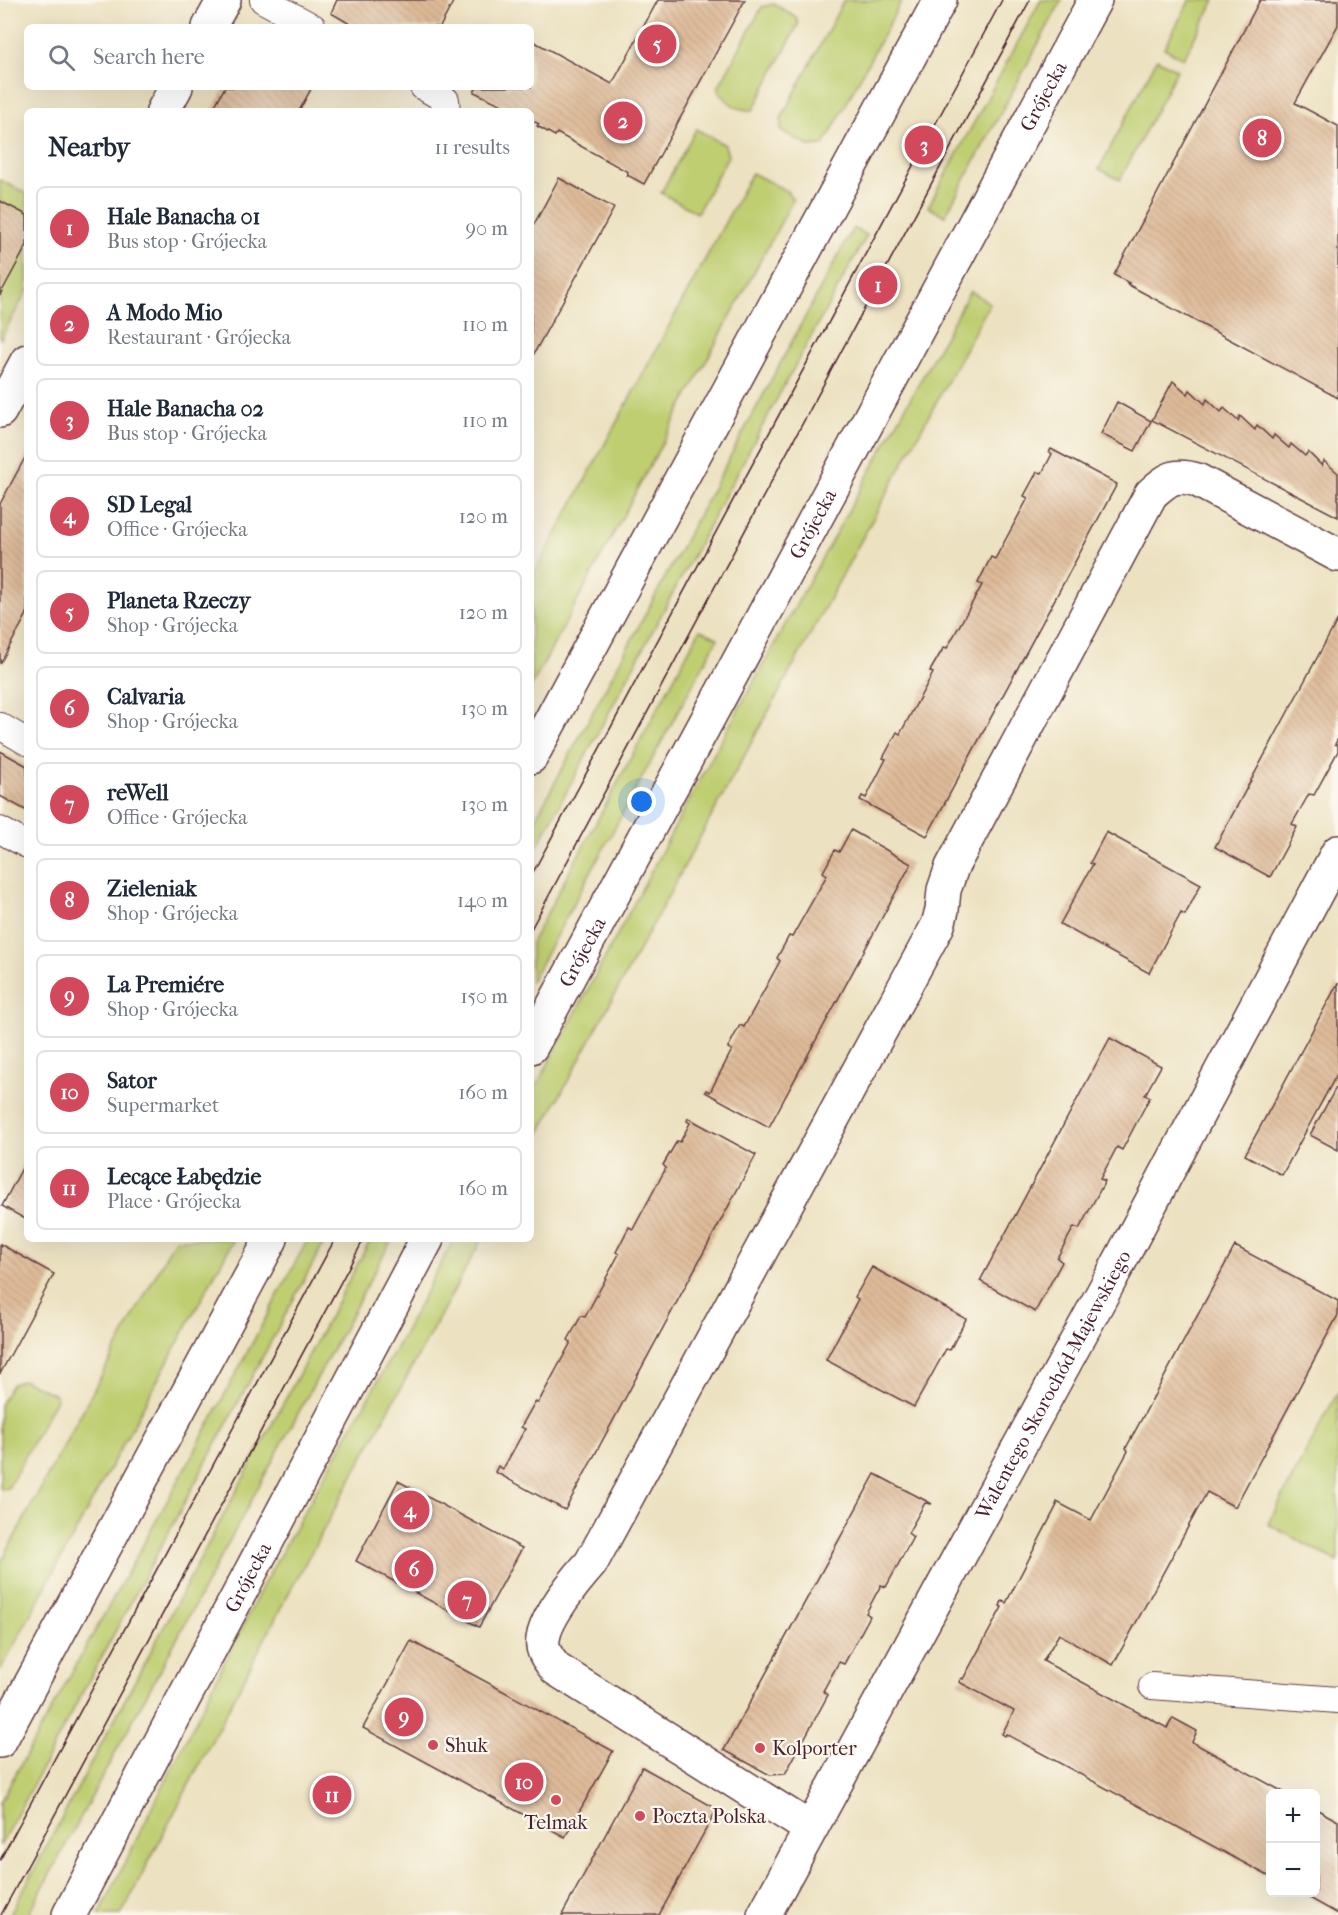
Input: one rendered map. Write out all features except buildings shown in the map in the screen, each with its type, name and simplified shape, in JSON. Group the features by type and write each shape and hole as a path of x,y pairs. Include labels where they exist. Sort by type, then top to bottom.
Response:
{"main road":[{"path":"211,24 224,0"},
{"path":"534,751 940,0"},
{"name":"Grójecka","path":"534,1041 1095,0"},
{"path":"165,108 174,90"},
{"path":"0,411 24,367"},
{"path":"811,1829 556,1669 545,1656 543,1639 546,1631 567,1590 591,1563 938,925 944,890 952,867 1151,494 1174,477 1184,476 1197,480 1338,555"},
{"name":"Walentego Skorochód-Majewskiego","path":"764,1915 1110,1279 1338,852"},
{"path":"0,1741 269,1242"},
{"name":"Grójecka","path":"69,1915 425,1242"}],"lane":[{"path":"263,0 307,24"},
{"path":"428,90 446,100 447,108"},
{"path":"0,726 24,740"},
{"path":"0,830 24,843"},
{"path":"1152,1686 1338,1700"}],"green space":[{"path":"844,0 902,0 824,145 809,146 781,131 781,119"},
{"path":"1041,0 1062,0 945,216 928,207"},
{"path":"1190,0 1215,0 1183,59 1164,48"},
{"path":"774,4 797,18 798,25 753,110 742,109 728,101 718,88 762,7"},
{"path":"1157,59 1177,70 1120,180 1099,169"},
{"path":"696,129 725,145 728,156 697,213 661,193"},
{"path":"752,173 787,191 793,200 534,681 534,574"},
{"path":"0,180 24,192 24,296 0,340"},
{"path":"853,228 867,235 534,852 534,821"},
{"path":"970,291 990,303 534,1143 534,1090 717,748"},
{"path":"700,630 718,638 534,976 534,937"},
{"path":"173,1242 232,1242 0,1671 0,1564"},
{"path":"306,1242 324,1242 0,1846 0,1802 186,1467"},
{"path":"369,1242 390,1242 28,1915 10,1915"},
{"path":"452,1242 480,1242 283,1604 121,1915 99,1915 262,1587 394,1352"},
{"path":"23,1380 56,1395 56,1399 8,1488 0,1489 0,1405 12,1384"},
{"path":"1338,1392 1338,1562 1268,1524"}],"tram line":[{"path":"534,870 1002,0"},
{"path":"534,923 1030,0"},
{"path":"0,1860 333,1242"},
{"path":"1,1915 362,1242"}],"place":[{"name":"Planeta Rzeczy","path":"657,44"},
{"name":"A Modo Mio","path":"623,121"},
{"name":"Zieleniak","path":"1262,138"},
{"name":"Hale Banacha 02","path":"924,145"},
{"name":"Hale Banacha 01","path":"878,285"},
{"name":"SD Legal","path":"410,1510"},
{"name":"Calvaria","path":"414,1569"},
{"name":"reWell","path":"467,1600"},
{"name":"La Premiére","path":"404,1717"},
{"name":"Shuk","path":"433,1745"},
{"name":"Kolporter","path":"760,1748"},
{"name":"Sator","path":"524,1782"},
{"name":"Lecące Łabędzie","path":"332,1795"},
{"name":"Telmak","path":"556,1800"},
{"name":"Poczta Polska","path":"640,1816"}]}
